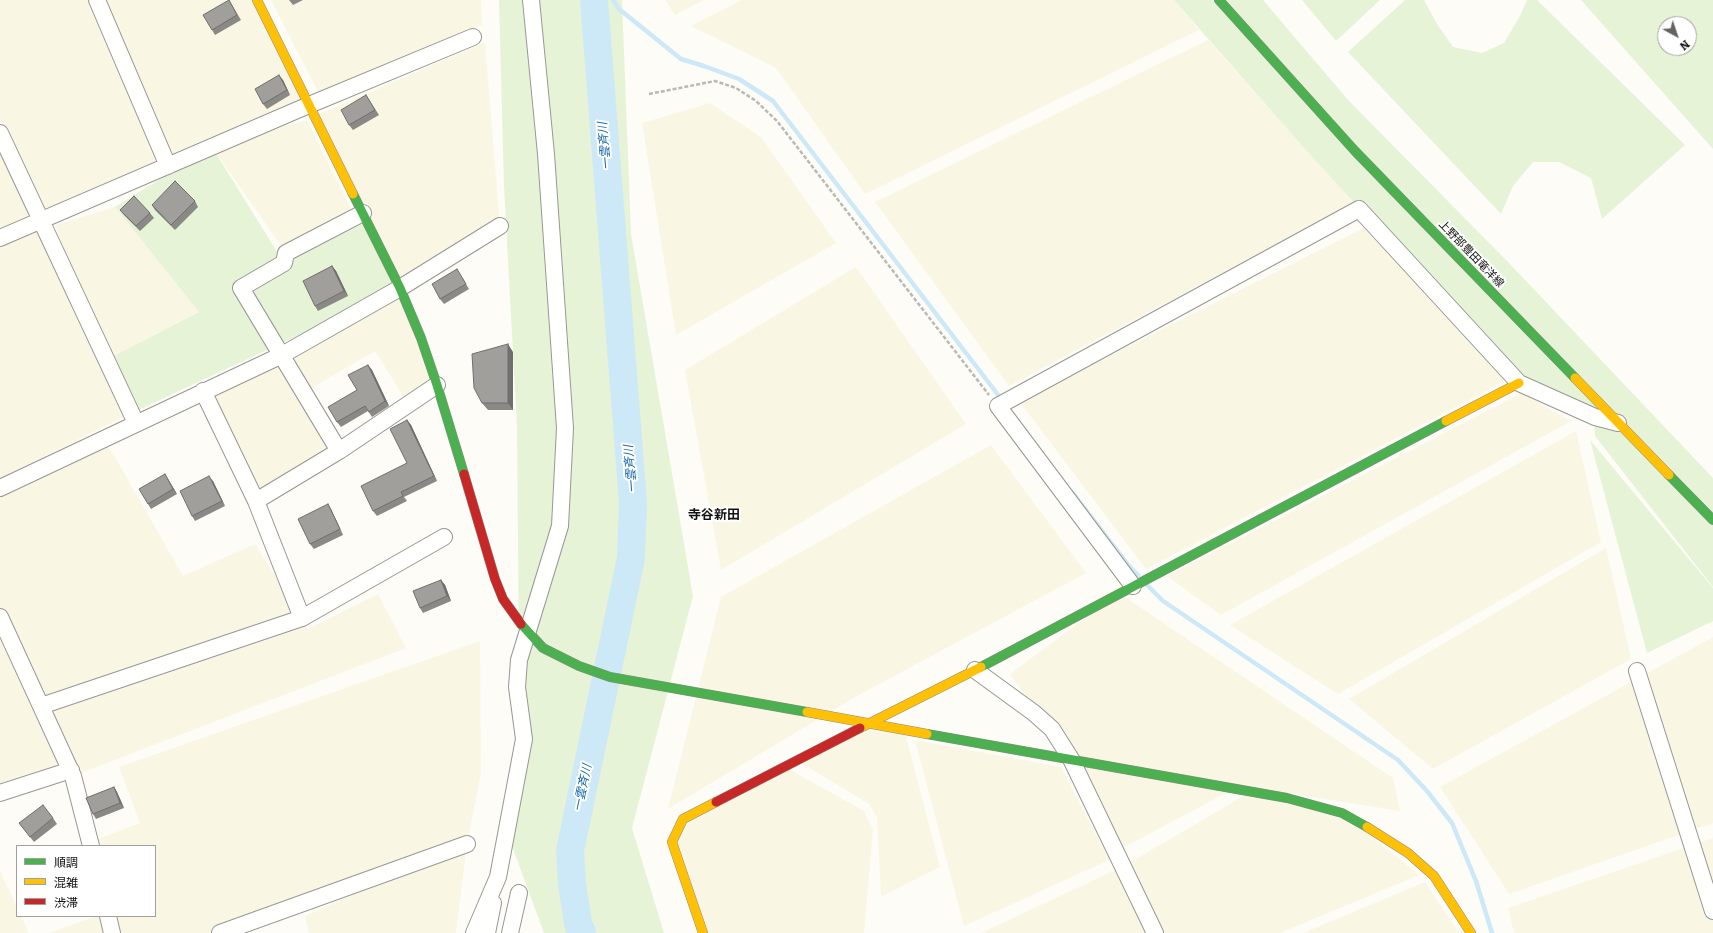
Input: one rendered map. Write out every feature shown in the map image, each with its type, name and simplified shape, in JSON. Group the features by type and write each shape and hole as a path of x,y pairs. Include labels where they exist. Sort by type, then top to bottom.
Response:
{"street":[{"path":"97,0 168,166"},
{"path":"257,0 400,288 421,338 495,579 503,599 516,618 543,648 554,655 579,666 610,677 1287,798 1342,813 1408,852 1434,876 1471,933"},
{"path":"487,933 524,739 518,687 519,660 560,526 565,428 546,154 531,0"},
{"name":"上野部豊田竜洋線","path":"1219,0 1355,151 1713,520"},
{"path":"0,238 309,104 472,37"},
{"path":"0,133 136,423"},
{"path":"1133,586 998,406 1359,210 1519,383 1595,417 1618,423"},
{"path":"339,451 241,288 284,263 286,253 363,213"},
{"path":"0,488 282,355 400,288 500,226"},
{"path":"703,933 672,842 683,819 975,670 1158,572 1519,383"},
{"path":"256,501 339,451 436,385"},
{"path":"203,391 256,501 302,618"},
{"path":"41,706 302,618 444,537"},
{"path":"0,617 71,770 91,845"},
{"path":"975,670 1034,713 1052,729 1071,759 1155,933"},
{"path":"1637,671 1713,911"},
{"path":"0,793 71,770"},
{"path":"220,933 467,844"},
{"path":"474,933 498,877"},
{"path":"510,933 519,893"},
{"path":"108,917 112,933"}],"path":[{"path":"649,94 715,81 736,88 756,101 777,120 998,406"}],"shaded area":[{"path":"0,0 257,0 309,105 38,215 0,118"},
{"path":"271,0 481,0 482,25 318,92"},
{"path":"665,0 704,0 675,15"},
{"path":"742,0 1174,0 1199,30 865,194 776,68 691,26"},
{"path":"1208,40 1354,203 1009,386 875,202"},
{"path":"485,42 500,226 400,288 315,116"},
{"path":"710,103 761,137 836,243 676,335 642,123"},
{"path":"307,120 355,217 286,253 212,147"},
{"path":"0,154 31,217 0,229"},
{"path":"115,207 199,312 106,360 132,413 0,478 0,238 40,221 103,353 55,225"},
{"path":"1364,228 1509,379 1146,569 1019,401"},
{"path":"856,267 966,424 721,570 685,370"},
{"path":"400,288 437,385 408,404 375,351 305,392 339,451 256,501 203,391"},
{"path":"1522,393 1571,421 1221,615 1167,576"},
{"path":"1576,431 1601,542 1338,694 1230,625"},
{"path":"104,438 183,576 255,544 308,629 378,594 406,648 73,776 0,793 0,488"},
{"path":"991,445 1086,573 857,696 668,809 721,597"},
{"path":"1606,548 1631,659 1433,769 1349,699"},
{"path":"1119,593 1393,778 1400,811 1085,761 1226,793 1117,851 1071,759 1010,674"},
{"path":"1713,637 1713,823 1509,894 1440,787"},
{"path":"480,641 481,773 467,844 456,933 309,933 305,916 459,847 220,933 115,933 112,917 156,917 156,845 100,845 98,839 140,823 119,767"},
{"path":"869,723 904,729 940,867 881,897 877,818 869,804 796,760"},
{"path":"915,740 1061,767 1109,860 964,926"},
{"path":"785,767 864,811 873,830 864,933 703,933 672,842 683,819"},
{"path":"1252,791 1342,813 1419,875 1280,933 981,933 1124,866"},
{"path":"1713,838 1713,933 1514,933 1508,908"},
{"path":"0,871 16,905 16,917 21,917 29,933 0,933"},
{"path":"1425,882 1459,933 1303,933"},
{"path":"94,917 108,917 112,933 49,933"}],"green space":[{"path":"499,0 622,0 631,234 693,596 632,828 664,933 544,933 512,846 519,660 517,427 504,186"},
{"path":"1174,0 1263,0 1349,101 1508,262 1713,478 1713,587 1595,436 1594,417 1519,383 1305,149"},
{"path":"1302,0 1380,0 1336,41"},
{"path":"1405,0 1424,0 1437,24 1453,47 1482,53 1504,43 1520,16 1527,0 1537,0 1685,145 1602,219 1591,178 1559,162 1533,162 1513,186 1501,214 1348,52"},
{"path":"1581,0 1713,0 1713,149"},
{"path":"212,147 284,263 367,222 400,288 132,413 106,360 199,312 115,207"},
{"path":"1590,440 1713,588 1713,621 1647,653"}],"building":[{"path":"229,0 237,15 212,30 203,15"},
{"path":"279,75 287,90 263,104 255,89"},
{"path":"366,95 375,110 349,125 341,110"},
{"path":"175,181 195,201 171,225 152,205"},
{"path":"134,196 150,213 136,226 120,210"},
{"path":"332,266 344,291 315,306 303,281"},
{"path":"457,269 466,284 440,299 432,284"},
{"path":"508,344 508,403 482,403 474,388 472,354"},
{"path":"368,365 385,401 369,412 365,406 337,422 328,407 357,390 348,375"},
{"path":"407,420 434,476 401,492 403,496 373,511 361,486 407,463 390,429"},
{"path":"165,474 173,489 148,504 139,489"},
{"path":"209,476 222,501 192,516 180,491"},
{"path":"328,504 340,529 310,544 298,519"},
{"path":"441,580 447,596 420,608 413,591"},
{"path":"114,787 120,803 93,814 86,798"},
{"path":"43,805 53,818 30,837 19,823"}],"waterway":[{"name":"一雲斉川","path":"582,933 578,923 572,883 570,851 631,558 633,503 594,0"},
{"path":"613,0 619,9 681,59 739,79 773,101 1002,400"},
{"path":"1072,492 1129,566 1138,575"},
{"path":"1147,585 1163,601 1398,760 1427,791 1452,823 1476,881 1492,933"}],"traffic: fast":[{"path":"1219,0 1355,151 1575,378"},
{"path":"353,194 400,288 421,338 464,474"},
{"path":"981,667 1446,421"},
{"path":"1669,475 1713,520"},
{"path":"521,624 543,648 579,666 610,677 807,712"},
{"path":"927,734 1287,798 1342,813 1367,827"}],"traffic: slow":[{"path":"257,0 353,194"},
{"path":"1575,378 1669,475"},
{"path":"1446,421 1519,383"},
{"path":"860,728 981,667"},
{"path":"807,712 927,734"},
{"path":"703,933 672,842 683,819 716,802"},
{"path":"1367,827 1408,853 1434,876 1471,933"}],"traffic: jam":[{"path":"464,474 495,579 503,599 521,624"},
{"path":"716,802 860,728"}],"district":[{"name":"寺谷新田","path":"714,515"}]}
